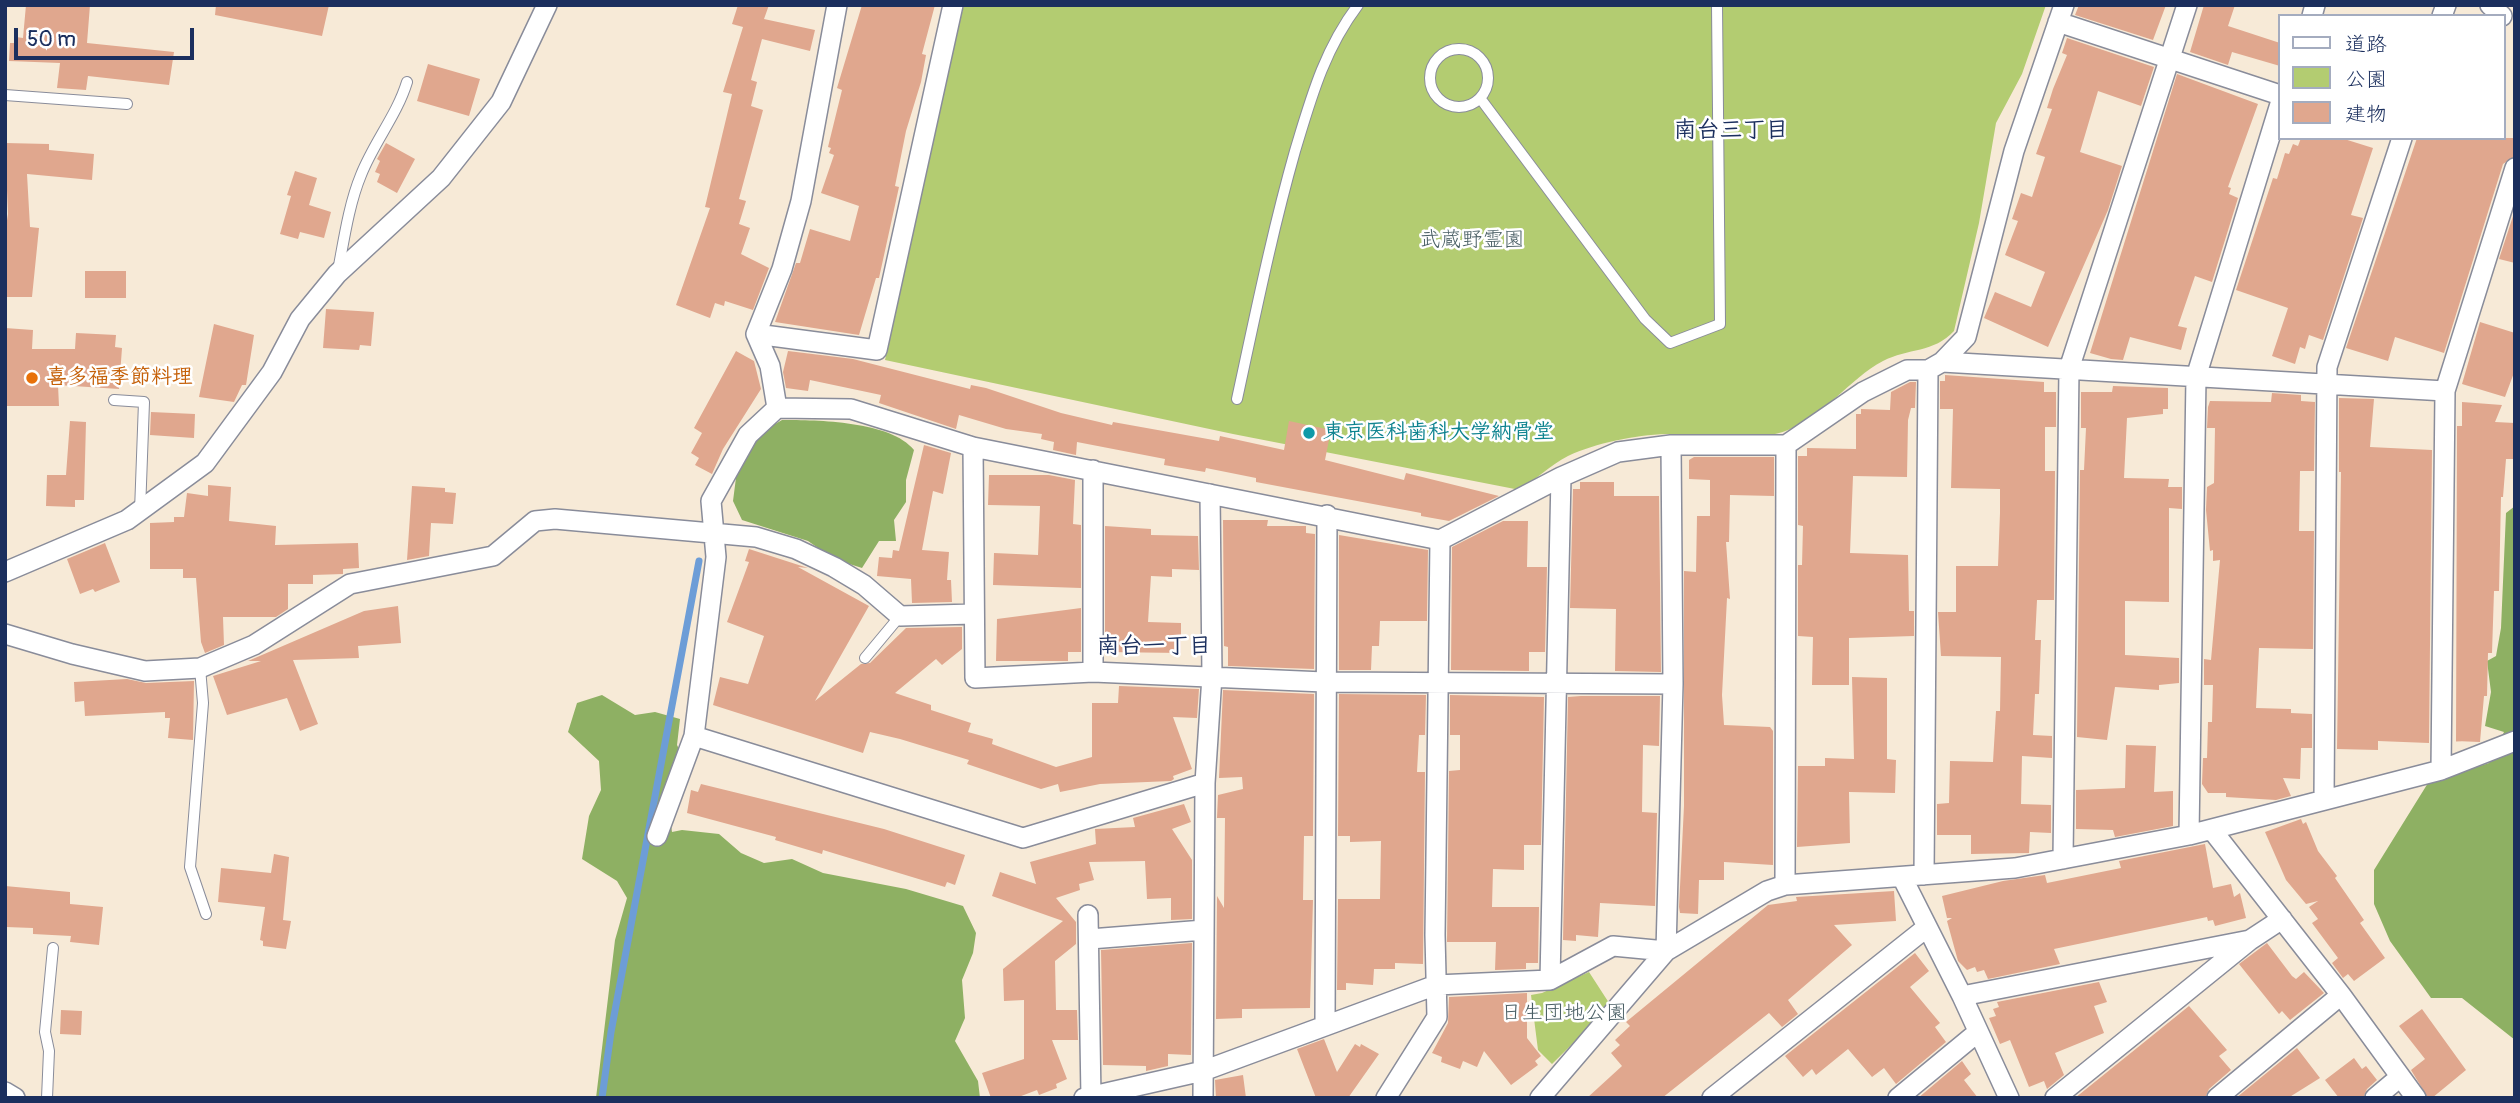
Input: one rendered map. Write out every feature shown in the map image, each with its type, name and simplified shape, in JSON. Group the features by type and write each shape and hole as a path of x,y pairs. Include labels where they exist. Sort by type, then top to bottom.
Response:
{"street":[{"path":"5,572 127,520 205,463 272,372 300,319 337,274 441,178 501,102 547,5"},
{"path":"777,408 770,366 756,334 782,269 801,201 837,5"},
{"path":"756,334 877,350 953,5"},
{"path":"2063,859 2069,369 2187,5"},
{"path":"1924,876 1935,366 1966,337 2014,151 2061,14 2171,58 2278,94"},
{"path":"2189,835 2196,377 2278,110"},
{"path":"2324,800 2327,367 2401,140"},
{"path":"2441,769 2445,391 2515,168"},
{"path":"657,836 694,736 716,557 711,501 748,435 777,408 851,408 973,447 1327,515 1440,540 1561,477 1618,452 1671,444 1786,445 1863,392 1907,370 1935,366 2069,369 2445,391"},
{"path":"1666,951 1673,684 1671,444"},
{"path":"1785,885 1786,445"},
{"path":"973,447 975,678 1093,672 1324,682 1557,681 1673,684"},
{"path":"1093,470 1093,672"},
{"path":"1550,980 1561,477"},
{"path":"1203,1098 1205,783 1212,677 1210,494"},
{"path":"1325,1025 1324,682 1327,515"},
{"path":"5,634 72,654 145,671 200,668 254,645 350,584 494,556 535,522 555,519 756,537 796,549 864,585 900,616 973,614"},
{"path":"1386,1098 1437,1017 1440,540"},
{"path":"694,736 1023,838 1205,783"},
{"path":"1542,1097 1666,951 1767,891 1785,885 2015,868 2212,831 2441,769 2515,741"},
{"path":"2212,831 2341,995 2416,1098"},
{"path":"1902,877 1962,996 2008,1098"},
{"path":"1088,915 1089,1097 1203,1071 1436,985 1550,980 1613,946 1666,951"},
{"path":"2055,1098 2250,940 2282,919"},
{"path":"1712,1098 1926,928"},
{"path":"1090,939 1204,930"},
{"path":"1962,996 2250,940"},
{"path":"2217,1098 2341,995"},
{"path":"1898,1098 1978,1032"},
{"path":"2375,1098 2400,1077"},
{"path":"5,1091 15,1098"}],"lane":[{"path":"1237,399 1281,200 1318,72 1342,26 1358,5"},
{"path":"1480,98 1644,319 1670,343 1720,324 1717,5"},
{"path":"1460,49 1477,56 1484,63 1488,81 1480,98 1464,107 1445,104 1438,98 1433,90 1432,71 1442,56 1460,49"},
{"path":"337,274 359,177 378,138 400,105 407,82"},
{"path":"5,95 127,104"},
{"path":"114,400 144,402 140,512"},
{"path":"865,658 900,616"},
{"path":"200,668 203,703 190,867 206,914"},
{"path":"47,1098 49,1051 46,1032 53,948"}],"green space":[{"name":"武蔵野霊園","path":"964,5 2046,5 2022,74 1996,123 1979,223 1954,331 1929,347 1883,361 1859,377 1814,416 1788,430 1759,436 1666,434 1616,440 1568,456 1520,490 1233,434 885,360 944,82"},
{"path":"782,420 833,422 871,428 903,440 914,450 906,480 906,502 894,520 896,541 879,541 862,568 834,559 808,541 742,520 733,501 737,470 763,431"},
{"path":"2515,506 2515,1040 2462,998 2431,998 2390,941 2374,904 2374,870 2428,783 2489,763 2504,732 2485,726 2491,692 2487,661 2496,656 2501,628 2506,513"},
{"path":"602,695 635,715 655,712 680,719 677,745 684,759 670,818 672,832 682,830 719,834 741,853 764,863 792,859 823,873 906,889 963,906 976,933 973,953 962,980 965,1018 955,1041 978,1081 980,1098 596,1098 615,940 627,898 617,881 582,859 589,816 601,790 599,761 568,732 577,703"},
{"name":"日生団地公園","path":"1589,972 1611,1006 1552,1064 1538,1050 1531,995 1542,993"}],"building":[{"path":"26,5 90,5 87,43 174,52 169,85 88,76 86,90 57,88 60,63 9,61 10,43 15,43 16,37 23,38"},
{"path":"216,5 329,5 322,36 215,15"},
{"path":"738,5 769,5 764,19 815,30 810,51 762,39 751,80 757,82 751,106 763,110 739,199 746,201 739,224 750,228 741,254 769,268 753,310 725,301 724,306 715,303 710,318 676,305 710,208 705,207 732,94 723,92 743,27 732,24"},
{"path":"862,5 935,5 922,54 926,55 921,82 906,131 895,186 899,187 879,278 876,278 859,335 775,322 796,263 800,263 810,229 850,241 859,206 821,193 834,155 829,153 831,148 828,147 842,90 837,88"},
{"path":"2079,5 2166,5 2153,40 2075,15"},
{"path":"2204,5 2235,5 2228,26 2278,42 2278,65 2232,52 2228,65 2190,52"},
{"path":"2067,38 2154,67 2141,106 2098,91 2080,152 2122,166 2108,210 2048,347 1984,318 1995,292 2031,307 2045,272 2005,255 2018,221 2012,219 2021,193 2032,197 2045,157 2036,154 2052,109 2047,108 2067,55 2062,53"},
{"path":"428,64 480,79 469,116 417,101"},
{"path":"2177,74 2258,104 2228,187 2231,188 2229,194 2238,198 2212,282 2195,276 2178,326 2187,328 2181,350 2130,337 2123,360 2111,359 2090,353"},
{"path":"2515,138 2515,156 2503,164 2444,353 2395,337 2388,361 2346,348 2416,140"},
{"path":"2300,140 2347,140 2373,148 2351,215 2363,218 2323,340 2309,335 2305,349 2300,347 2295,364 2272,356 2288,308 2236,290 2273,178 2277,179 2285,153 2289,154 2293,144 2298,146"},
{"path":"5,143 49,144 49,150 94,154 92,180 27,174 30,227 39,228 32,297 6,297 5,233 8,214"},
{"path":"386,143 415,159 397,193 377,182 380,174 375,172 380,161 377,159"},
{"path":"295,171 317,178 309,205 331,212 324,238 300,232 298,239 280,234 291,196 287,195"},
{"path":"2515,210 2515,263 2499,259"},
{"path":"85,271 126,271 126,298 85,298"},
{"path":"326,309 374,312 371,346 360,345 359,350 323,348"},
{"path":"2480,322 2515,333 2515,370 2505,397 2462,384"},
{"path":"214,324 254,335 246,385 242,385 234,402 199,397"},
{"path":"5,328 33,330 32,349 75,349 76,333 116,335 115,347 122,348 119,389 58,385 59,406 5,406"},
{"path":"736,351 754,361 761,389 723,449 712,474 695,465 699,458 691,453 702,433 694,428"},
{"path":"788,351 853,359 970,389 971,385 986,388 1061,413 1112,425 1113,422 1219,441 1220,436 1284,450 1289,421 1331,430 1325,460 1404,480 1406,473 1499,496 1449,521 1421,516 1421,513 1256,482 1256,478 1206,468 1205,472 1164,465 1165,459 1077,442 1076,455 1053,450 1054,442 1041,439 1042,434 1006,429 959,415 956,429 879,403 881,395 810,380 808,391 786,388 783,372"},
{"path":"1945,375 2044,382 2044,392 2056,392 2056,427 2045,427 2045,471 2055,471 2054,600 2037,600 2035,640 2041,640 2039,694 2035,694 2033,735 2052,736 2052,758 2022,756 2021,804 2051,805 2051,833 2030,832 2029,853 1971,854 1971,835 1937,835 1937,804 1949,803 1950,761 1993,762 1996,711 2000,711 2001,657 1941,656 1938,612 1956,612 1956,566 1998,566 2000,513 2000,489 1951,488 1953,409 1940,409 1940,381 1945,381"},
{"path":"1910,382 1916,382 1915,408 1911,408 1908,420 1907,477 1853,476 1850,553 1908,555 1909,611 1914,611 1914,636 1849,638 1849,685 1812,685 1813,637 1798,636 1798,565 1802,565 1803,526 1798,525 1798,456 1807,456 1807,448 1856,449 1856,414 1861,414 1861,409 1890,410 1891,392"},
{"path":"2113,386 2168,388 2168,409 2163,409 2163,414 2127,418 2124,478 2169,479 2168,487 2182,487 2182,509 2169,508 2169,602 2125,601 2125,655 2179,658 2179,683 2159,685 2159,690 2115,687 2107,740 2077,737 2080,470 2084,470 2086,428 2081,428 2081,392 2112,392"},
{"path":"2272,393 2301,395 2301,401 2315,402 2314,471 2300,471 2299,531 2314,531 2313,649 2259,648 2256,708 2291,709 2291,713 2312,714 2312,748 2301,748 2300,779 2283,778 2291,796 2276,800 2226,797 2226,793 2208,793 2202,784 2203,758 2207,758 2208,722 2212,722 2213,685 2204,685 2204,659 2211,660 2220,560 2213,561 2213,550 2210,551 2206,510 2207,487 2214,483 2215,428 2207,428 2208,407 2210,401 2271,402"},
{"path":"2339,398 2374,399 2370,447 2432,450 2429,743 2378,741 2378,750 2337,749 2341,472"},
{"path":"2462,402 2502,405 2495,422 2515,423 2515,459 2506,459 2501,497 2499,591 2494,591 2492,653 2488,653 2487,696 2484,696 2480,742 2456,741 2457,426 2462,426"},
{"path":"151,412 195,414 194,438 150,435"},
{"path":"70,421 86,422 84,500 75,500 75,507 46,506 47,475 66,475"},
{"path":"924,445 951,453 943,494 933,491 922,550 949,552 947,580 951,580 952,602 912,603 911,579 877,576 879,557 892,558 893,550 899,551"},
{"path":"1694,457 1774,457 1774,496 1730,495 1729,542 1726,542 1730,599 1727,598 1722,695 1724,725 1770,727 1773,731 1773,865 1724,862 1724,880 1699,880 1698,914 1680,913 1679,907 1684,806 1684,571 1696,572 1697,516 1710,516 1710,480 1689,479 1689,460"},
{"path":"989,475 1049,475 1075,480 1073,524 1081,525 1081,588 993,585 994,553 1038,555 1040,506 988,505"},
{"path":"1580,482 1614,482 1614,496 1659,496 1661,672 1615,671 1616,609 1570,608 1573,489 1580,489"},
{"path":"208,485 231,487 229,521 276,526 275,545 358,543 359,568 343,569 343,574 313,575 313,584 288,584 288,609 276,617 223,617 224,645 205,653 201,642 196,578 183,578 183,569 150,569 150,523 174,522 174,517 184,517 187,493 208,496"},
{"path":"412,486 445,488 445,492 456,493 453,524 431,523 429,556 407,560"},
{"path":"1223,520 1268,520 1267,526 1306,526 1306,533 1315,534 1314,669 1228,666 1228,647 1224,646"},
{"path":"1503,521 1528,521 1527,567 1547,567 1545,652 1529,652 1529,671 1451,670 1452,547"},
{"path":"1105,526 1151,529 1151,535 1198,536 1199,570 1172,569 1172,577 1151,576 1148,622 1181,623 1181,653 1105,652"},
{"path":"1339,535 1428,550 1427,621 1380,621 1379,646 1372,646 1371,670 1339,670"},
{"path":"105,543 120,582 95,592 93,589 80,594 67,559"},
{"path":"749,549 808,568 798,567 869,606 815,701 861,664 870,663 906,628 962,627 962,649 942,665 936,659 895,693 931,705 931,710 971,723 968,732 993,739 992,744 1056,767 1092,757 1092,703 1118,703 1119,686 1199,689 1197,718 1173,717 1192,769 1173,776 1171,781 1100,784 1060,792 1058,784 1041,789 967,764 969,760 900,739 870,732 863,753 713,705 720,677 748,684 764,636 727,622 749,562 745,561"},
{"path":"398,606 401,643 358,646 359,658 293,660 318,724 300,731 287,698 227,715 213,676 261,661 248,661 364,611"},
{"path":"1081,608 1081,652 1068,652 1068,661 996,661 997,619"},
{"path":"1852,677 1887,678 1887,759 1896,760 1895,793 1849,792 1850,843 1797,847 1798,766 1825,766 1825,758 1854,759"},
{"path":"127,679 146,683 194,681 193,740 168,738 170,718 165,718 165,712 85,716 84,701 75,702 74,682"},
{"path":"1223,690 1314,694 1313,836 1304,836 1303,900 1313,900 1310,1008 1242,1009 1242,1018 1216,1019 1217,896 1224,908 1225,818 1217,818 1218,795 1243,789 1242,777 1219,778"},
{"path":"1339,694 1426,695 1425,735 1419,735 1417,772 1425,772 1423,964 1395,963 1395,969 1374,969 1373,985 1346,983 1346,990 1337,990 1338,899 1380,899 1381,841 1350,842 1350,836 1338,836"},
{"path":"1450,695 1544,697 1541,845 1524,845 1524,870 1493,869 1492,907 1539,907 1538,963 1526,963 1526,969 1495,970 1496,942 1447,942 1449,771 1460,770 1460,735 1450,735"},
{"path":"1660,696 1659,746 1643,745 1642,812 1657,813 1655,906 1600,903 1598,937 1576,935 1576,941 1563,940 1568,697"},
{"path":"2126,745 2156,746 2154,792 2173,791 2173,826 2115,837 2113,830 2076,829 2076,790 2125,788"},
{"path":"701,784 884,829 965,855 955,885 947,882 945,887 823,850 822,854 775,840 776,837 687,813 691,790 698,792"},
{"path":"1184,804 1191,822 1172,829 1192,860 1192,919 1171,920 1171,898 1147,899 1145,861 1089,862 1094,880 1079,884 1080,890 1056,898 1076,922 1076,944 1055,961 1056,1010 1077,1010 1078,1040 1052,1040 1067,1079 1056,1084 1057,1088 1039,1095 1037,1090 1016,1098 991,1098 982,1073 1024,1059 1024,1000 1004,1001 1003,969 1063,921 992,896 1000,872 1036,884 1030,862 1096,844 1095,829 1135,827 1133,818"},
{"path":"2301,819 2303,824 2306,822 2318,851 2364,920 2360,923 2385,958 2354,981 2348,974 2343,978 2332,963 2338,958 2312,923 2318,919 2309,907 2318,901 2306,904 2286,880 2265,832"},
{"path":"2205,844 2213,888 2231,884 2234,897 2240,893 2246,918 2215,926 2213,920 2208,921 2207,917 2054,949 2060,964 1988,979 1984,970 1977,972 1975,967 1967,970 1958,961 1947,921 1952,918 1947,918 1942,896 2003,881 2045,875 2047,883 2121,868 2119,861"},
{"path":"274,854 289,857 283,920 291,921 286,949 263,946 263,941 260,940 265,907 218,902 221,868 271,873"},
{"path":"5,886 70,892 70,904 103,907 99,945 70,942 71,936 33,934 33,928 6,927"},
{"path":"1894,891 1896,921 1834,925 1852,945 1788,1000 1798,1014 1782,1027 1769,1013 1662,1098 1587,1098 1622,1066 1611,1053 1620,1045 1615,1040 1630,1026 1626,1022 1768,905 1797,901 1796,897"},
{"path":"1192,943 1191,1055 1168,1054 1168,1066 1146,1071 1146,1066 1103,1065 1101,950"},
{"path":"2267,943 2292,976 2296,979 2304,972 2324,993 2290,1020 2282,1011 2279,1014 2239,964"},
{"path":"1915,953 1929,971 1910,987 1940,1023 1935,1027 1946,1042 1896,1084 1884,1068 1872,1077 1848,1049 1816,1075 1812,1069 1803,1077 1785,1056"},
{"path":"2099,982 2107,1002 2094,1006 2104,1033 2055,1053 2064,1075 2047,1089 2044,1081 2029,1087 2010,1040 2000,1044 1989,1018 1996,1016 1993,1009 1999,1007 1997,1002"},
{"path":"1527,993 1527,1038 1541,1056 1535,1061 1538,1065 1511,1085 1484,1051 1477,1067 1463,1061 1460,1069 1441,1062 1442,1057 1432,1053 1448,1023 1449,997"},
{"path":"2189,1006 2227,1050 2219,1056 2231,1070 2209,1089 2205,1098 2075,1098"},
{"path":"2422,1009 2466,1070 2432,1098 2428,1098 2411,1070 2425,1059 2399,1026"},
{"path":"61,1010 82,1011 81,1035 60,1034"},
{"path":"1324,1039 1337,1072 1355,1044 1360,1047 1361,1044 1379,1054 1348,1098 1316,1098 1297,1049"},
{"path":"2297,1048 2320,1078 2288,1098 2236,1098"},
{"path":"2354,1058 2362,1069 2366,1066 2377,1080 2367,1089 2363,1098 2339,1098 2325,1080"},
{"path":"1962,1061 1971,1074 1964,1080 1978,1098 1918,1098"},
{"path":"1243,1075 1246,1098 1216,1098 1215,1080"}],"waterway":[{"path":"602,1098 611,1032 699,561"}],"place":[{"name":"喜多福季節料理","path":"32,378"},
{"name":"東京医科歯科大学納骨堂","path":"1309,433"}],"district":[{"name":"南台三丁目","path":"1731,131"},
{"name":"南台一丁目","path":"1154,647"}]}
